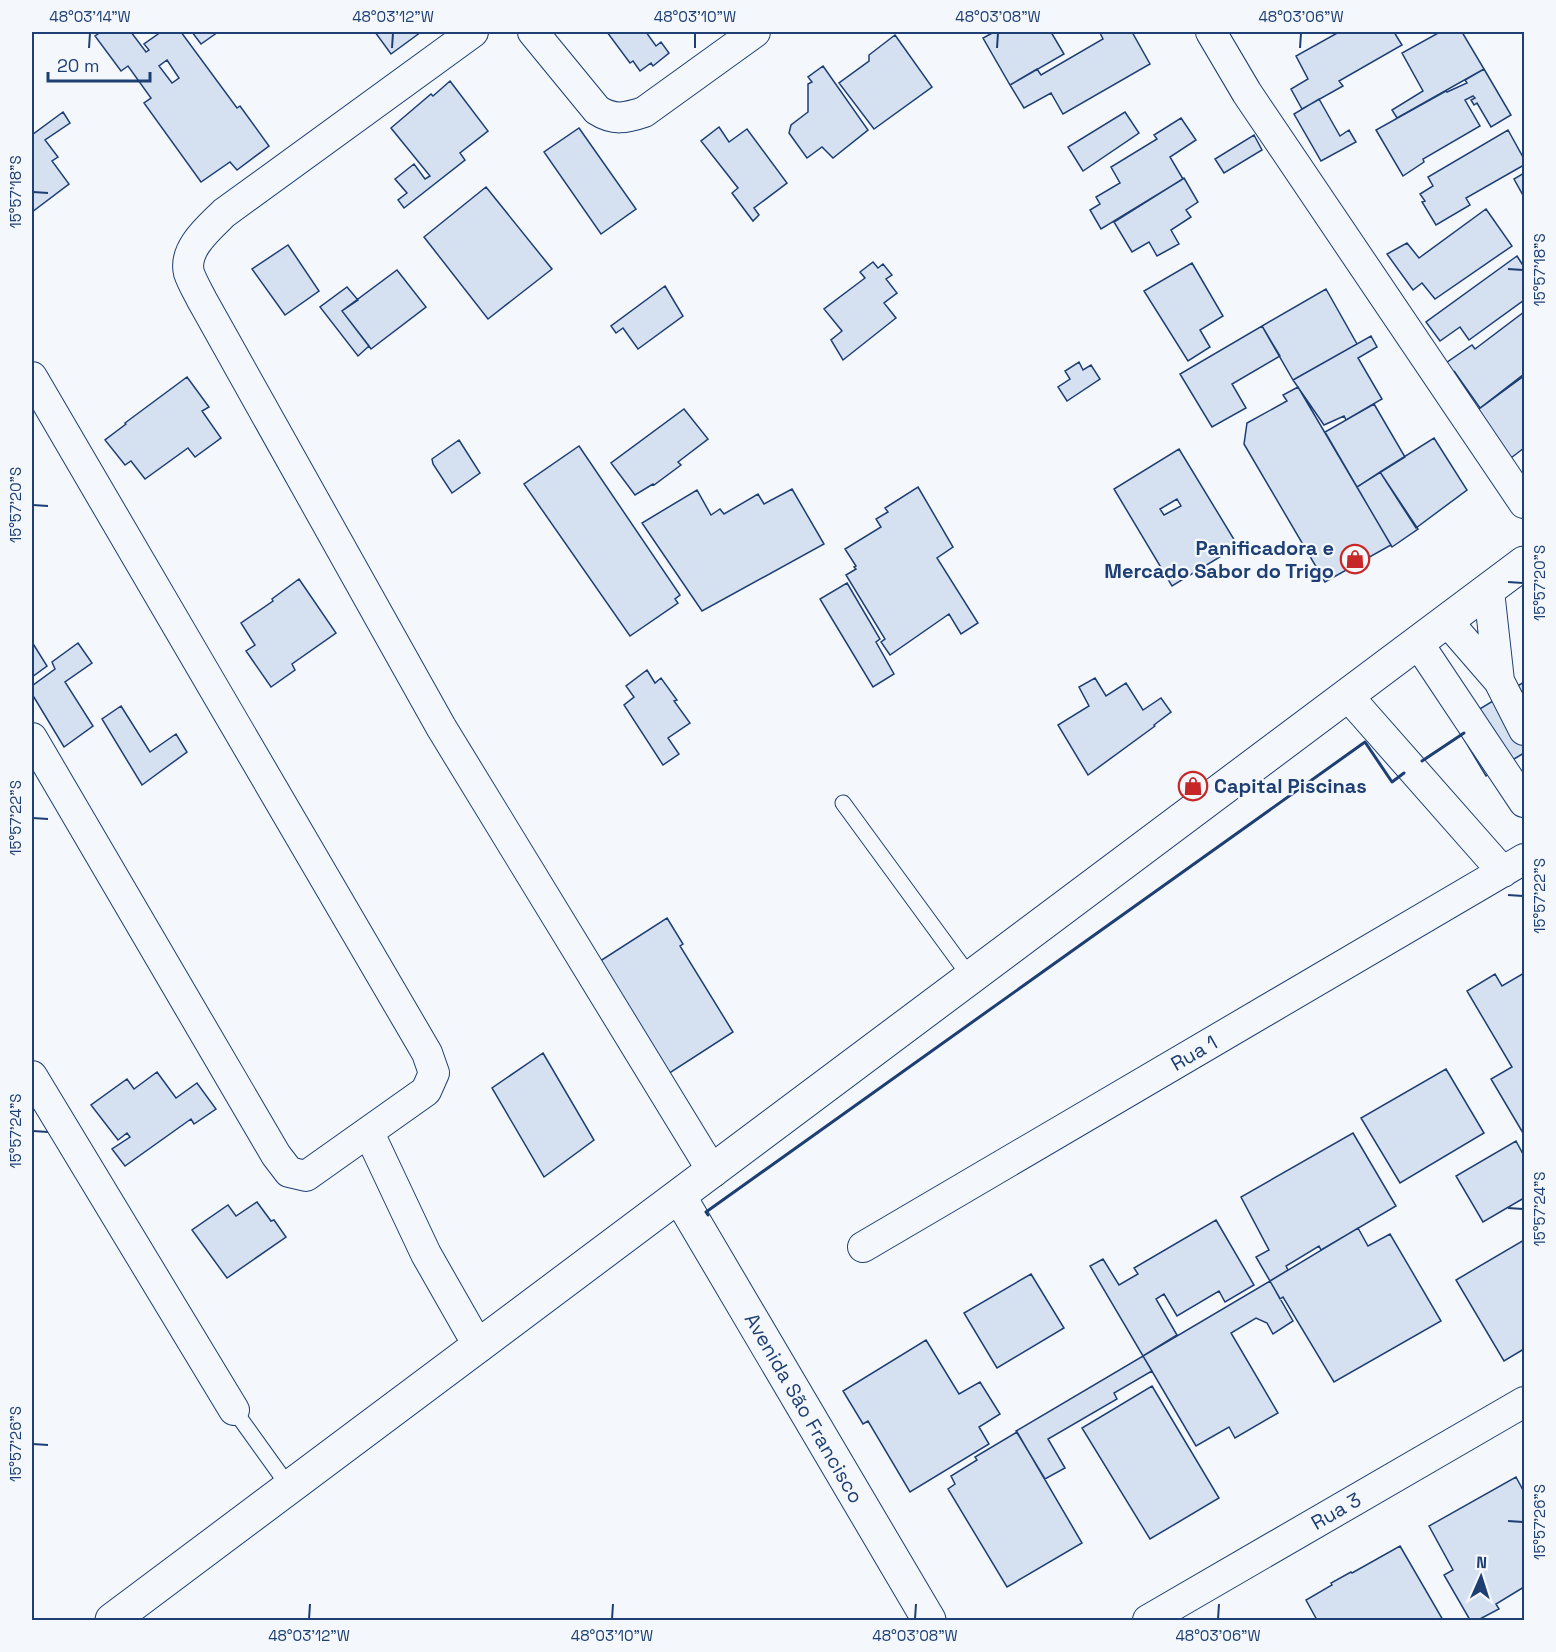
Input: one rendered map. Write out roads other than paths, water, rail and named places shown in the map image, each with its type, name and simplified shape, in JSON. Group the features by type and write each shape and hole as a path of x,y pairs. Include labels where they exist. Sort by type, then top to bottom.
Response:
{"main road":[{"path":"112,1620 1524,563"},
{"name":"Avenida São Francisco","path":"679,1196 929,1620"}],"street":[{"path":"472,32 224,213 199,238 191,253 189,272 202,300 441,727 713,1172"},
{"path":"533,32 597,111 608,117 625,118 644,112 755,32"},
{"path":"1210,32 1247,93 1524,503"},
{"path":"32,377 427,1053 434,1073 426,1091 306,1176 290,1172 276,1155 32,738"},
{"path":"1489,591 1499,681"},
{"path":"1447,621 1499,681 1524,730"},
{"path":"1418,643 1524,802"},
{"path":"1347,695 1514,866"},
{"name":"Rua 1","path":"863,1247 1514,866"},
{"path":"32,1076 234,1410"},
{"path":"369,1133 426,1254 479,1347"},
{"name":"Rua 3","path":"1148,1620 1524,1402"}],"lane":[{"path":"843,803 971,978"},
{"path":"234,1410 290,1488"}],"place":[{"name":"Panificadora e Mercado Sabor do Trigo","path":"1355,559"},
{"name":"Capital Piscinas","path":"1193,786"}]}
